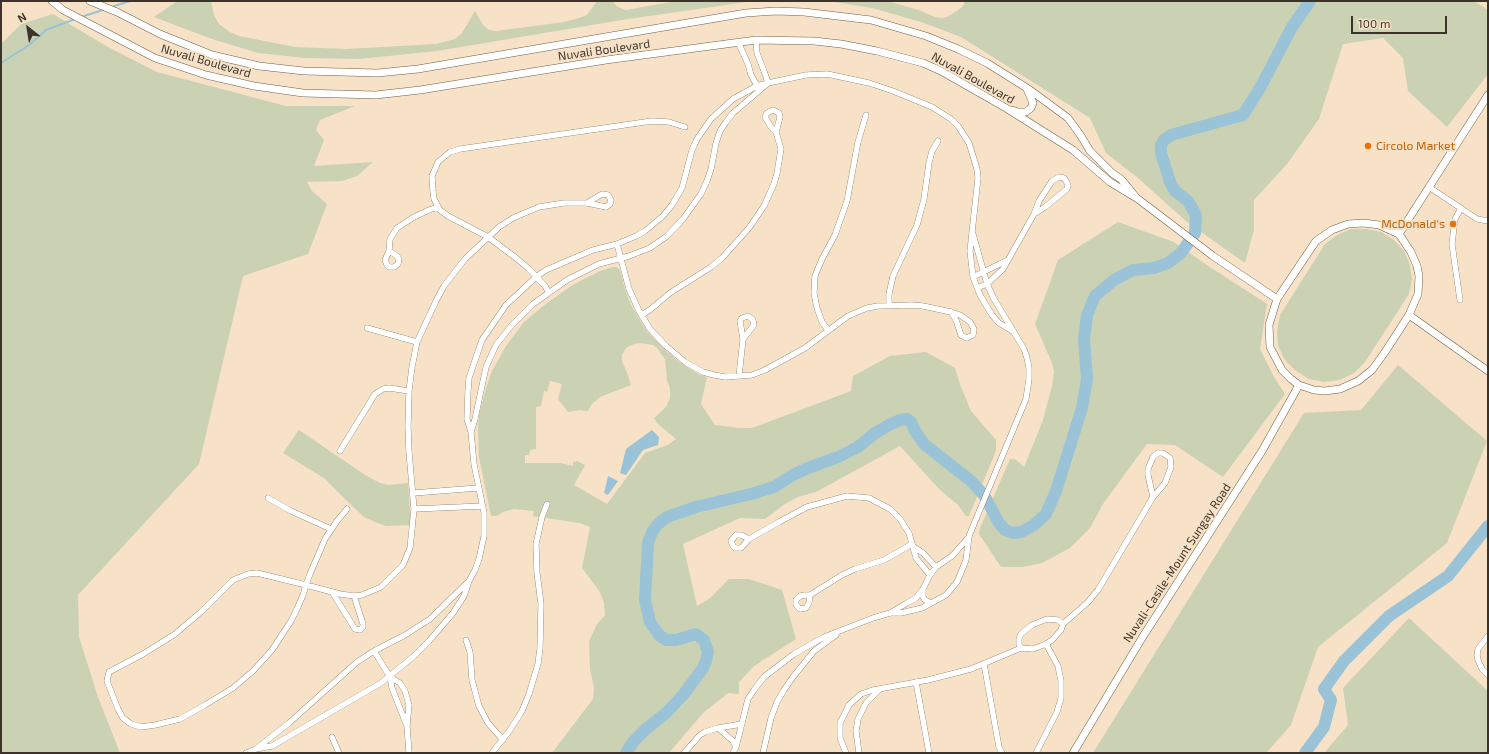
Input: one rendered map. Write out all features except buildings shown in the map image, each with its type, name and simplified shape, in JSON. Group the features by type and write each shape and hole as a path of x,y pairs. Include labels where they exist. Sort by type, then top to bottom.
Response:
{"main road":[{"name":"Nuvali Boulevard","path":"52,1 63,10 155,58 206,75 254,86 303,93 376,95 420,90 606,60 756,40 814,41 841,44 877,51 923,63 966,84 1006,108 1073,150 1110,182 1138,199 1213,256 1277,299"},
{"name":"Nuvali Boulevard","path":"90,1 160,34 212,55 259,66 304,71 378,73 418,69 685,22 746,13 776,11 804,12 871,20 926,36 987,63 1026,88 1068,118 1090,152 1112,173 1121,179 1138,199"},
{"path":"1006,108 1018,112 1026,112 1031,108 1033,103 1032,98 1026,88"},
{"path":"1399,234 1488,95"},
{"path":"1364,223 1379,225 1399,234 1411,252 1419,276 1418,294 1409,315 1372,370 1358,381 1340,389 1326,391 1314,390 1299,385 1282,370 1270,347 1269,325 1271,314 1277,299 1316,241 1332,230 1348,224 1364,223"},
{"path":"1409,315 1488,371"},
{"name":"Nuvali-Casile-Mount Sungay Road","path":"1073,753 1142,638 1262,451 1299,385"}],"street":[{"path":"756,40 757,53 768,83"},
{"path":"738,42 748,64 751,75 759,88"},
{"path":"246,753 256,749 272,746 390,677 442,628 464,596 482,548 485,525 483,506 478,488 471,432 467,419 468,391 473,366 482,340 506,305 536,277 546,270 593,250 617,244 645,231 663,216 672,205 682,188 692,150 704,128 711,119 733,99 768,83 806,75 827,74 847,77 868,83 916,100 932,107 951,119 969,142 977,169 978,178 970,251 973,277 977,288 992,315 999,323 1014,332"},
{"path":"471,432 475,419 482,379 491,356 512,325 533,304 567,280 589,268 641,252 658,243 683,219 693,206 707,182 720,131 733,114 759,88"},
{"path":"828,330 822,322 816,308 814,293 815,276 835,234 847,201 858,142 866,115"},
{"path":"549,293 536,277 516,258 488,237 448,216 438,207 434,199 432,176 438,162 450,152 460,149 652,120 669,122 685,127"},
{"path":"642,315 670,293 717,262 749,228 764,206 778,173 782,149 776,132"},
{"path":"889,306 889,294 893,276 917,225 924,199 932,151 938,141"},
{"path":"977,288 987,284 999,274 1034,214 1039,201 1052,182 1059,177 1064,178 1068,185 1065,192 1034,214"},
{"path":"1429,187 1477,219 1488,220"},
{"path":"347,510 331,529 318,556 306,585 297,609 282,637 262,662 233,688 191,713 167,723 141,727 131,724 120,714 107,681 109,672 143,654 175,634 202,611 233,580 248,574 257,573 306,585 332,592 354,596 362,595 381,587 403,565 410,548 414,509 409,452 409,391 414,353 436,301 444,286 465,259 499,227 513,218 539,207 564,203 587,203"},
{"path":"389,251 390,239 397,228 414,217 438,207"},
{"path":"1460,208 1455,219 1452,244 1460,300"},
{"path":"890,613 911,611 931,603 946,595 957,582 964,567 969,536 1024,407 1029,385 1029,368 1024,349 987,284 972,232"},
{"path":"617,244 629,289 650,329 676,355 694,367 714,375 725,377 752,375 774,366 805,348 828,330 858,311 878,306 923,306 951,312 960,315 970,322 974,329 973,335 967,338 961,335 956,320 951,312"},
{"path":"973,277 984,273 1008,260"},
{"path":"367,328 418,342"},
{"path":"739,376 743,339"},
{"path":"340,451 374,394 388,388 409,391"},
{"path":"846,753 840,738 840,723 850,705 861,694 873,690 950,675 984,664 1021,648 1030,650 1046,644 1060,633 1063,624 1088,602 1098,590 1154,497 1165,483 1170,472 1170,458 1163,453 1158,453 1154,457 1148,469 1148,475 1154,497"},
{"path":"413,494 478,488"},
{"path":"749,539 807,508 835,498 858,496 877,501 895,513 906,528 913,545 916,558 930,575"},
{"path":"268,498 291,511 331,529"},
{"path":"492,753 503,740 522,711 538,664 541,604 537,573 536,544 547,504"},
{"path":"414,509 483,506"},
{"path":"733,753 736,747 748,699 764,677 794,654 824,637 890,613 916,598 936,567 952,556 969,536"},
{"path":"913,545 936,567"},
{"path":"810,595 854,569 884,560 913,545"},
{"path":"952,556 960,557 964,567"},
{"path":"256,749 289,723 356,662 405,635 430,619 469,581"},
{"path":"923,589 925,600 931,603"},
{"path":"332,592 355,629 358,630 362,628 364,624 354,596"},
{"path":"1021,648 1019,639 1021,634 1032,625 1047,619 1058,620 1063,624"},
{"path":"763,753 777,702 793,677 814,651 842,630"},
{"path":"1488,636 1478,649 1477,655 1482,669 1488,676"},
{"path":"466,640 470,652 472,680 479,706 488,724 503,740"},
{"path":"1036,753 1055,718 1061,698 1061,681 1058,666 1046,644"},
{"path":"374,651 390,677 392,688 407,726"},
{"path":"984,664 1002,753"},
{"path":"390,677 400,683 407,697 409,712 407,726 409,753"},
{"path":"916,682 929,753"},
{"path":"859,753 856,731 858,719 866,703 880,689"},
{"path":"684,753 700,735 705,732 742,724"},
{"path":"718,728 733,741 736,747"},
{"path":"332,737 339,753"}],"green space":[{"path":"177,1 211,1 214,15 219,24 230,32 239,36 295,47 346,49 436,44 455,39 462,33 475,11 483,25 489,30 496,31 564,22 579,18 587,15 597,1 612,1 618,7 626,10 676,1 754,1 628,19 437,51 359,59 305,58 258,53 212,39 154,17"},
{"path":"828,1 887,1 942,18 947,17 957,11 963,6 965,1 1474,1 1488,10 1488,74 1447,127 1408,91 1403,58 1383,38 1343,44 1319,119 1287,164 1254,200 1254,230 1245,263 1187,222 1138,178 1106,153 1090,118 961,37 921,22 872,8"},
{"path":"53,14 106,46 157,72 286,106 355,106 320,120 316,130 324,140 314,166 373,162 357,176 342,181 307,182 312,191 327,204 308,254 243,276 199,464 78,595 79,637 98,697 120,753 1,753 1,44 21,24"},
{"path":"1118,222 1174,242 1267,304 1260,349 1274,377 1285,394 1223,477 1175,445 1147,444 1103,504 1090,528 1070,548 1042,563 1023,567 1001,567 979,534 980,528 1010,459 1015,459 1024,467 1043,420 1054,372 1052,363 1035,324 1058,260"},
{"path":"1351,229 1366,229 1381,232 1394,240 1404,251 1410,265 1412,280 1409,294 1365,362 1354,373 1340,380 1324,382 1309,379 1296,371 1285,360 1278,346 1277,331 1280,315 1325,244 1337,235"},
{"path":"613,267 620,270 631,305 646,330 679,362 698,374 707,377 701,404 715,425 752,428 851,391 853,376 890,356 926,352 955,368 971,411 996,440 996,451 969,516 966,516 958,505 939,489 900,446 816,492 798,497 785,504 765,519 740,518 683,544 697,606 709,599 729,579 749,579 782,590 796,639 754,666 739,682 739,694 728,693 703,713 669,753 552,753 593,699 594,688 590,669 589,641 597,624 605,615 604,603 600,592 582,568 590,527 579,523 533,516 534,511 514,509 503,512 497,516 491,516 479,457 479,415 492,371 506,346 524,322 543,306 574,284 600,271","holes":["640,343 653,345 665,359 667,380 670,389 670,398 666,407 654,418 658,424 676,439 668,445 645,453 607,504 574,485 585,465 577,461 573,462 573,466 561,463 525,463 525,455 529,455 530,450 536,449 536,407 541,406 544,391 547,392 550,381 562,384 558,399 568,412 580,410 588,411 592,404 600,397 631,385 622,361 622,355 626,348"]},
{"path":"1398,365 1487,441 1447,543 1318,647 1291,725 1266,753 1093,753 1304,413 1361,410"},
{"path":"299,430 365,475 380,483 388,485 408,483 411,525 386,526 364,517 324,478 283,453"},
{"path":"1409,618 1488,691 1488,753 1324,753 1348,725 1343,688"}],"water":[{"path":"652,430 659,437 658,445 643,450 626,475 620,473 626,449"},
{"path":"608,476 618,481 608,495 604,493"}],"waterway":[{"path":"111,7 130,1"},
{"path":"626,753 633,742 666,713 683,695 703,668 708,652 704,640 696,634 676,640 666,640 659,635 650,622 645,600 648,543 652,532 658,524 667,517 696,507 774,487 793,475 838,457 858,447 875,433 889,425 900,420 907,419 911,422 924,444 971,481 984,495 999,523 1005,530 1013,533 1021,532 1034,525 1046,514 1056,491 1082,408 1087,379 1084,339 1087,315 1095,296 1114,280 1133,270 1154,268 1168,263 1181,253 1195,233 1196,215 1188,201 1175,191 1170,182 1161,153 1161,145 1164,140 1171,135 1243,115 1260,88 1292,27 1310,1"},
{"path":"81,17 103,10"},
{"path":"1,63 29,45 46,30 75,19"},
{"path":"1305,753 1324,727 1331,700 1324,689 1344,661 1389,616 1448,576 1488,526"}],"place":[{"name":"Circolo Market","path":"1368,146"},
{"name":"McDonald's","path":"1453,224"}]}
